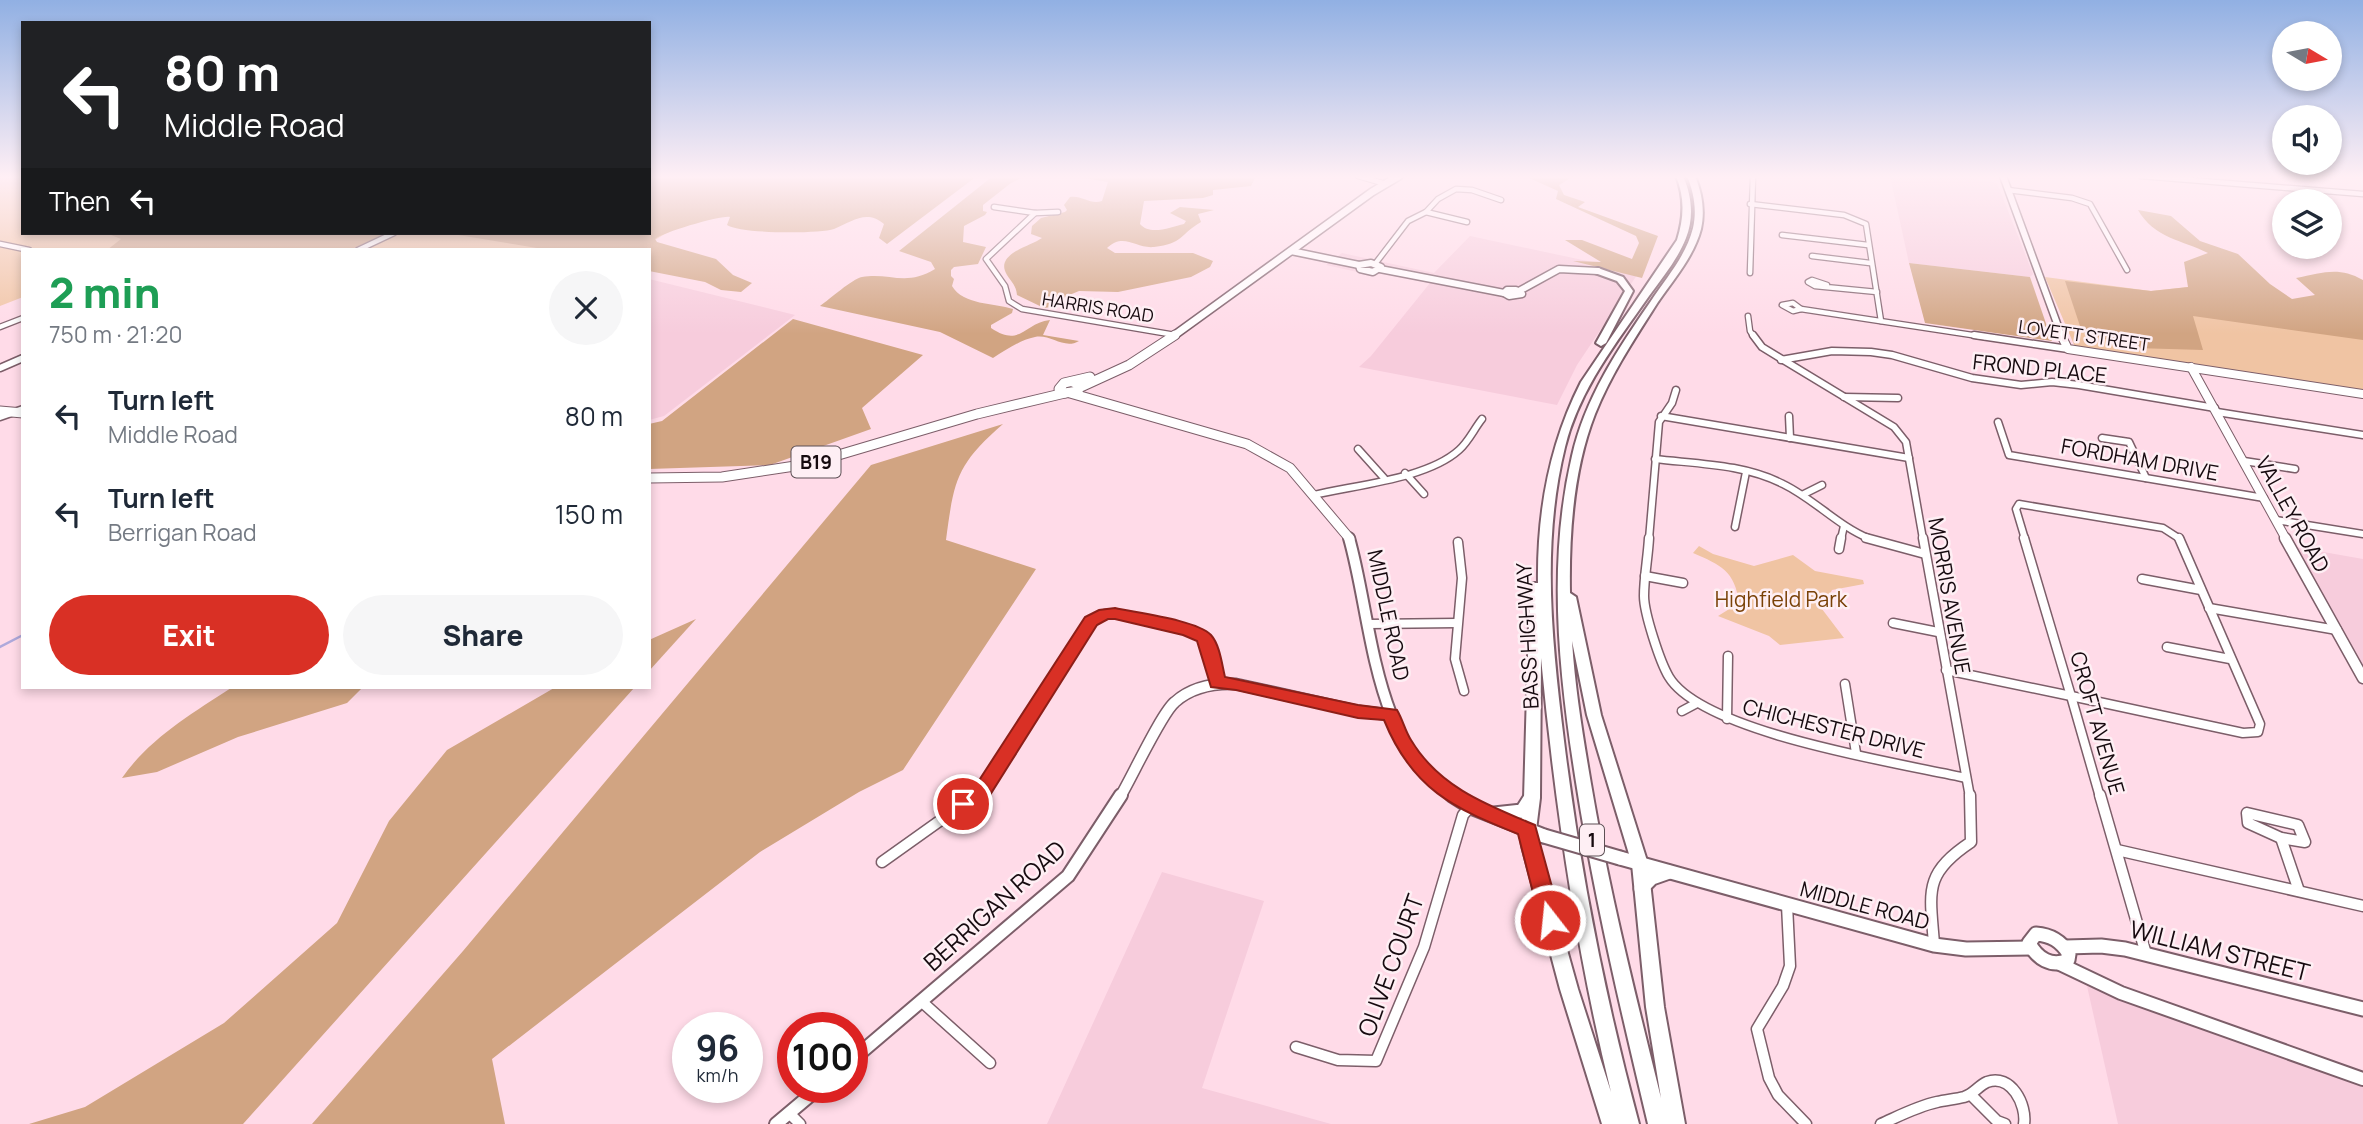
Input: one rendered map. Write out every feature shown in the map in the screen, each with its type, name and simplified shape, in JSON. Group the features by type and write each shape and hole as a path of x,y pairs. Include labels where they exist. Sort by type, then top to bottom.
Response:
{"highway":[{"name":"BASS HIGHWAY","path":"1629,1124 1586,934 1563,798 1544,589 1548,506 1562,440 1575,405 1590,377 1681,240 1685,228"},
{"name":"BASS HIGHWAY","path":"1658,1124 1613,940 1591,835 1564,636 1563,551 1569,492 1578,451 1592,409 1605,379 1683,260 1697,228"},
{"path":"1590,377 1598,349 1629,295 1626,284 1598,271"},
{"path":"1548,506 1536,573 1532,797 1536,833 1530,846 1569,989 1612,1124"},
{"path":"1563,551 1574,628 1594,715 1640,864 1655,1007 1675,1124"}],"main road":[{"name":"B19","path":"651,478 722,477 786,468 854,452 1078,386 1142,358 1323,228"},
{"name":"MIDDLE ROAD","path":"1078,386 1094,400"},
{"name":"MIDDLE ROAD","path":"1065,390 1247,444 1290,468 1349,537 1391,715 1402,741 1416,762 1445,791 1471,807 1536,833 1640,864 1934,945 1966,949 2031,948"},
{"path":"0,411 21,411"},
{"path":"1487,814 1505,815 1522,811 1532,797"},
{"path":"1641,889 1652,878 1670,872"},
{"name":"WILLIAM STREET","path":"2031,948 2030,939 2042,934 2056,939 2066,947 2101,946 2146,954 2363,1009"},
{"path":"2031,948 2046,961 2060,964 2068,960 2066,947"}],"street":[{"name":"HARRIS ROAD","path":"1019,228 993,248 986,259 1005,286 1009,301 1022,310 1175,335"},
{"path":"1378,266 1401,228"},
{"path":"1750,228 1750,273"},
{"path":"1866,228 1870,263 1877,292 1876,305 1881,321"},
{"path":"2023,228 2056,325 2068,349"},
{"path":"2104,228 2127,270"},
{"path":"362,248 390,235"},
{"path":"1782,235 1839,244 1868,245"},
{"path":"0,244 21,248"},
{"path":"1291,251 1359,265 1359,268 1366,272 1378,266 1516,297 1521,294 1519,291 1536,285 1554,271 1576,268 1598,271"},
{"path":"1812,256 1870,263"},
{"path":"1827,285 1877,292"},
{"name":"LOVETT STREET","path":"1801,309 2363,394"},
{"name":"MORRIS AVENUE","path":"1748,316 1750,331 1762,347 1901,433 1906,442 1938,632 1972,809 1970,842 1936,868 1931,888 1934,945"},
{"path":"0,327 21,319"},
{"name":"FROND PLACE","path":"1780,360 1832,351 1871,352 1972,378 2021,385 2052,382 2079,385 2363,435"},
{"path":"0,368 21,359"},
{"name":"VALLEY ROAD","path":"2191,367 2363,678"},
{"path":"1661,416 1672,403 1676,390"},
{"path":"1843,397 1898,398"},
{"path":"0,417 12,412"},
{"path":"1661,416 1909,458"},
{"name":"CHICHESTER DRIVE","path":"1661,416 1644,598 1661,659 1670,678 1698,704 1727,719 1767,733 1966,778"},
{"path":"1789,416 1790,438"},
{"path":"1314,495 1405,473 1452,455 1482,419"},
{"name":"FORDHAM DRIVE","path":"1998,422 2009,455 2264,498"},
{"path":"2102,438 2129,442 2146,478"},
{"path":"1358,449 1384,478"},
{"path":"1655,459 1746,472 1769,478 1804,494 1843,526 1894,547 1925,554"},
{"path":"2244,461 2295,469"},
{"path":"1735,527 1746,472"},
{"path":"1405,473 1424,494"},
{"path":"1804,494 1822,485"},
{"name":"CROFT AVENUE","path":"2146,954 2016,509 2020,504 2172,531 2179,537 2201,590"},
{"path":"2276,520 2363,534"},
{"path":"1839,549 1843,526"},
{"path":"1458,542 1462,578 1455,659 1464,691"},
{"path":"1645,576 1683,583"},
{"path":"1946,670 2243,733 2258,732 2260,724 2201,590 2142,579"},
{"path":"2209,608 2337,630"},
{"path":"882,862 983,790 1091,621 1098,616 1115,614 1197,633 1207,642 1218,683"},
{"path":"1369,624 1457,623"},
{"path":"1893,623 1938,632"},
{"path":"2168,647 2231,659"},
{"path":"1727,719 1728,656"},
{"name":"BERRIGAN ROAD","path":"868,1047 1068,876 1111,814 1172,703 1198,688 1218,683 1236,684 1358,712 1391,715"},
{"path":"1845,684 1856,753"},
{"path":"1682,711 1698,704"},
{"name":"OLIVE COURT","path":"1296,1047 1338,1060 1376,1061 1424,947 1463,815 1471,807"},
{"path":"2281,838 2305,842 2298,825 2247,813 2248,823 2281,838 2300,891"},
{"path":"2117,850 2363,906"},
{"path":"1787,905 1790,966 1783,986 1757,1029 1769,1078 1778,1095 1806,1124"},
{"path":"2060,964 2112,989 2363,1079"},
{"path":"922,1001 990,1063"},
{"path":"1881,1124 1934,1102 1971,1095 1984,1083 1994,1081 2010,1087 2022,1098 2026,1111 2024,1124"},
{"path":"1971,1095 1997,1121 2005,1124"},
{"path":"776,1124 800,1103"},
{"path":"789,1112 800,1124"}],"shaded area":[{"path":"651,228 679,228 655,239 657,242 716,259 733,275 752,283 741,292 721,290 705,282 651,271 651,248 537,248 458,235 651,235"},
{"path":"738,228 835,228 797,232"},
{"path":"882,228 908,228 887,244 879,238"},
{"path":"927,228 964,228 963,242 986,247 978,264 954,267 951,270 954,279 952,286 971,300 1013,309 1012,313 991,325 991,328 1009,336 1050,320 1043,335 1079,341 1068,344 1035,337 993,358 940,332 820,306 862,277 906,278 935,269 931,262 899,251"},
{"path":"1032,228 1191,228 1171,244 1163,246 1148,247 1119,241 1107,248 1115,253 1193,253 1213,261 1210,267 1191,277 1118,292 1079,291 1051,307 1044,308 1017,295 1015,286 1004,268 1009,256 1042,238 1031,234"},
{"path":"1620,228 1637,228 1658,236 1642,278 1573,261 1601,262 1565,240 1582,240 1632,259 1639,243 1636,236"},
{"path":"1901,228 2015,228 2033,274 2030,277 1909,263"},
{"path":"2154,228 2185,228 2200,241 2238,254 2270,284 2292,299 2315,295 2296,278 2338,272 2363,280 2363,340 2193,316 2203,350 2135,348 2082,332 2065,281 2151,291 2188,287 2184,262 2208,253"},
{"path":"111,235 383,235 354,248 110,248 121,239"},
{"path":"1470,236 1639,272 1577,365 1557,405 1359,367 1430,283 1384,273 1371,275 1326,265 1342,253 1434,273"},
{"path":"1909,263 2030,277 2052,341 1925,323"},
{"path":"651,279 795,315 664,416 651,419"},
{"path":"793,319 923,355 862,408 871,429 770,465 651,469 651,424 662,421"},
{"path":"1003,424 975,451 960,475 955,488 946,540 1036,569 903,770 859,792 760,852 492,1059 505,1124 312,1124 463,951 871,465"},
{"path":"2295,547 2363,559 2363,666"},
{"path":"696,619 651,669 651,639"},
{"path":"230,689 361,689 347,703 238,737 157,772 122,778 145,751 186,718"},
{"path":"552,689 633,689 243,1124 29,1124 85,1107 224,1023 337,923 389,821 447,750"},
{"path":"1162,872 1264,901 1202,1088 1331,1124 1047,1124"},
{"path":"2087,986 2363,1085 2363,1124 2118,1124"}],"green space":[{"path":"0,228 21,228 21,235 381,235 352,248 21,248 21,298 0,306"},
{"path":"651,228 674,228 641,248 365,248 392,235 651,235"},
{"path":"2045,277 2151,291 2189,287 2363,312 2363,392 2075,347"},
{"name":"Highfield Park","path":"1699,546 1713,554 1754,566 1793,555 1815,571 1863,580 1864,584 1832,590 1822,609 1844,638 1780,645 1769,636 1718,616 1739,603 1737,592 1725,570 1693,553"}],"waterway":[{"path":"0,647 21,636"}],"route":[{"path":"963,804 983,790 1091,621 1098,616 1115,614 1188,630 1203,637 1207,642 1218,683 1236,684 1358,712 1391,715 1402,741 1416,762 1445,791 1471,807 1528,830 1550,920"}]}
